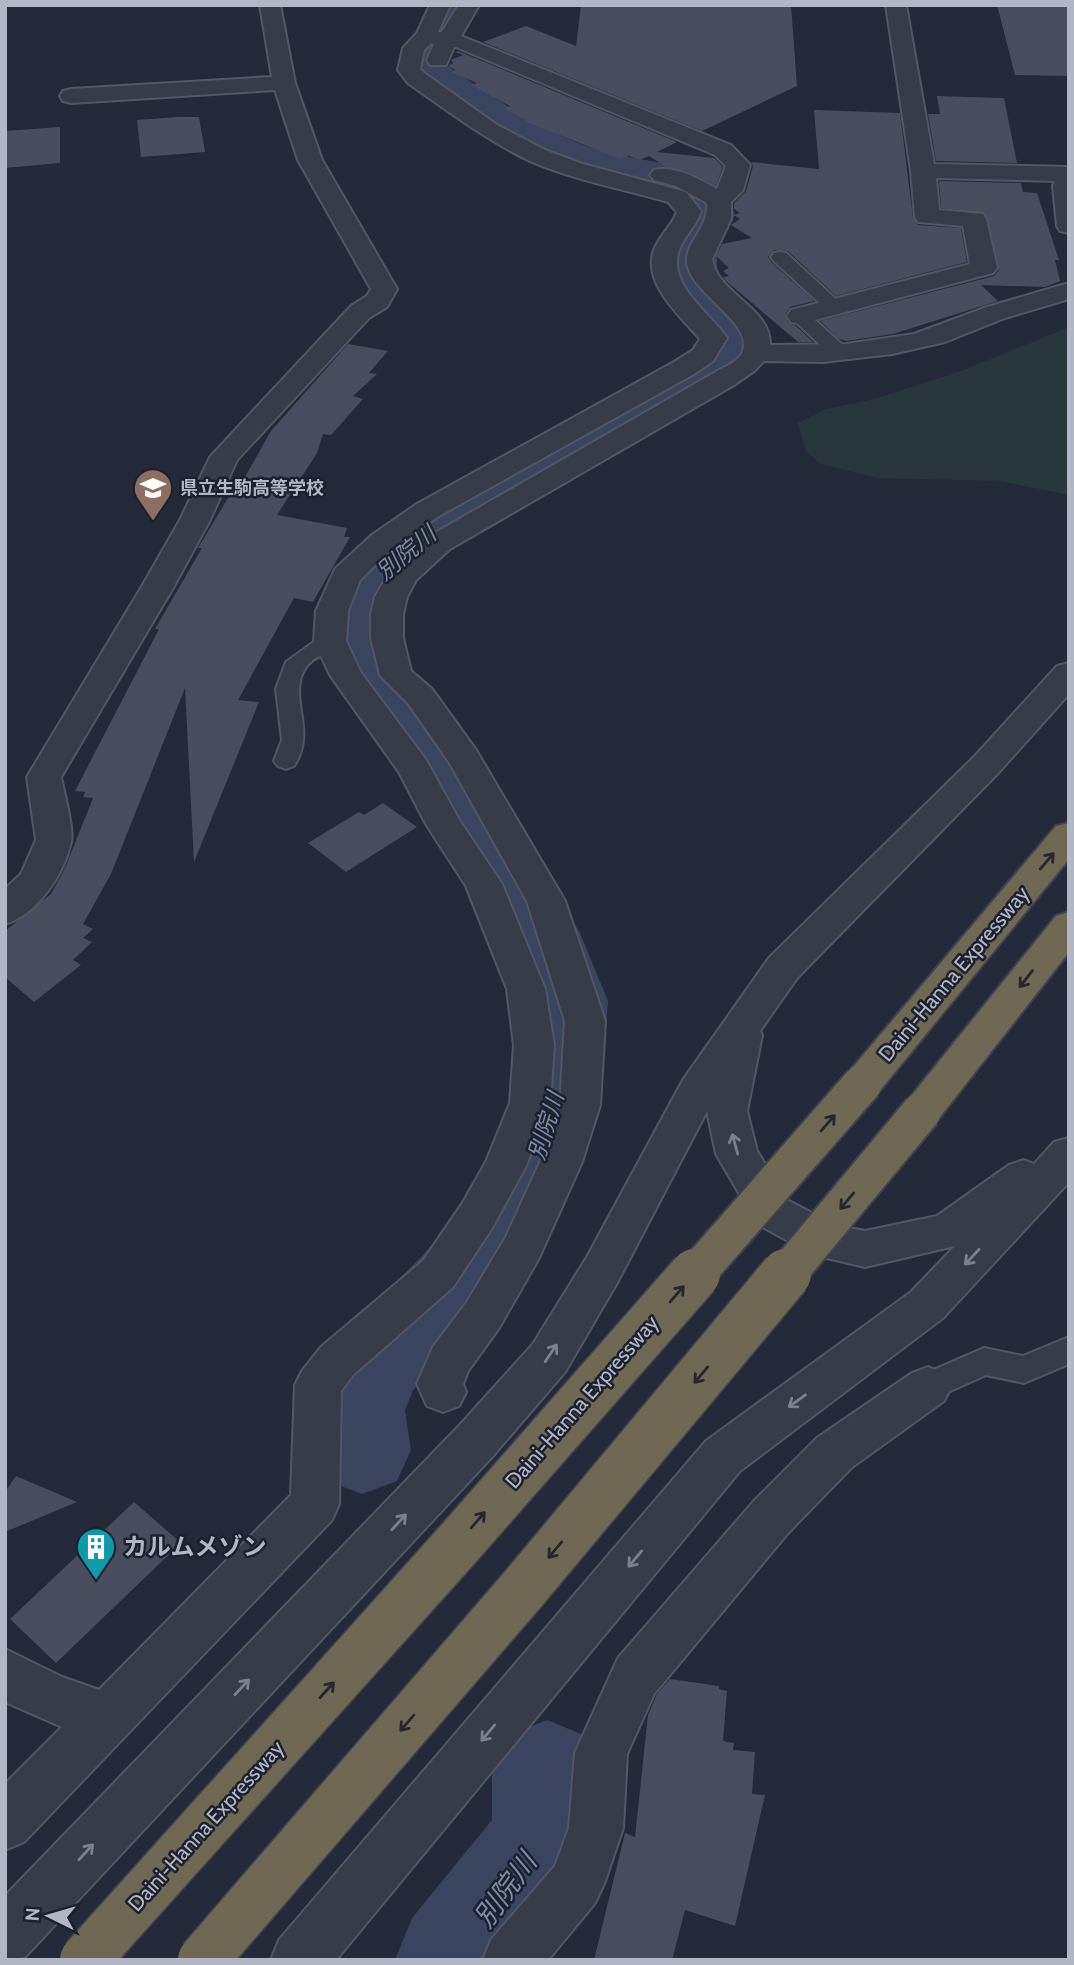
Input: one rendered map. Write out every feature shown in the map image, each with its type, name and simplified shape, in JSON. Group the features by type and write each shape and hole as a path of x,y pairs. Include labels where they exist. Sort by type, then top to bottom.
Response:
{"highway":[{"name":"Daini-Hanna Expressway","path":"85,1960 459,1543 863,1083 1069,835"},
{"path":"203,1960 524,1588 922,1111 1069,925"}],"street":[{"path":"5,911 36,881 54,840 44,777 157,588 195,520 224,457 360,312 378,301 384,289 310,160 284,83 270,5"},
{"path":"5,1823 315,1504 318,1385 337,1361 438,1274 500,1176 530,1103 534,1045 526,989 484,884 443,824 414,768 346,675 330,641 332,611 346,576 383,541 428,510 488,475 684,368 703,355 713,338 677,297 664,269 666,250 685,224 689,211 677,197 575,169 539,156 489,130 416,78 409,70 414,48 469,5"},
{"path":"800,316 984,268 974,219 927,217 923,171 896,5"},
{"path":"438,27 440,51 437,64 441,74 513,123 584,154 684,181 719,200 722,214 699,260 709,285 738,309 753,330 758,343 754,358 724,379 439,543 403,575 391,597 387,614 387,638 396,675 420,696 464,758 546,901 585,1021 580,1105 561,1162 524,1245 483,1315 449,1361 440,1384 443,1392"},
{"path":"438,27 723,150 738,165 732,190 719,200"},
{"path":"71,96 284,83"},
{"path":"923,171 1069,175 1065,186 1069,226"},
{"path":"755,352 795,356 840,353 937,335 1069,291"},
{"path":"5,1937 475,1442 549,1358 602,1270 697,1091 783,968 986,765 1069,673"},
{"path":"745,1023 727,1111 737,1154 772,1212 829,1242 865,1249 948,1231 1069,1146"},
{"path":"299,1960 723,1455 927,1305 1069,1154"},
{"path":"511,1960 576,1884 596,1828 601,1753 636,1676 771,1517 825,1462 928,1387"},
{"path":"5,1674 50,1698 107,1718"}],"lane":[{"path":"780,257 835,308"},
{"path":"800,316 840,353"},
{"path":"286,761 294,740 287,689 297,662 330,641"},
{"path":"928,1387 984,1360 1024,1370 1069,1350"}],"shaded area":[{"path":"1069,327 1069,495 1000,481 877,478 821,464 806,452 798,423 826,409 874,399 961,371"}],"building":[{"path":"581,5 791,5 797,86 702,131 483,42 526,26 576,46"},
{"path":"997,5 1069,5 1069,76 1015,75"},
{"path":"458,51 677,142 657,152 714,158 723,167 716,185 688,171 666,167 649,156 639,160 629,156 620,159 524,121 527,120 504,109 510,106 471,85 477,83 451,72 456,70 448,66 453,63 451,60 463,55 455,52"},
{"path":"937,96 1004,98 1017,163 936,161 928,114 940,114"},
{"path":"814,110 900,113 913,218 918,225 961,228 967,262 836,296 788,251 774,250 768,257 772,263 814,301 790,307 785,315 789,323 813,342 798,342 726,281 723,277 729,276 723,271 729,268 716,256 722,244 752,238 731,225 740,219 734,215 740,213 734,209 734,203 746,191 753,166 751,162 819,169"},
{"path":"199,117 205,152 141,157 137,120"},
{"path":"60,127 60,163 5,168 5,131"},
{"path":"939,181 1021,183 1023,192 1037,193 1059,260 1055,260 1060,281 1045,287 981,285 998,301 893,334 846,341 839,339 820,321 994,276 999,270 985,213 941,208"},
{"path":"348,344 388,351 369,373 377,374 353,396 363,399 331,435 323,434 317,453 277,515 347,528 344,537 350,537 313,602 294,598 238,700 259,702 194,862 185,688 111,874 83,924 93,929 83,938 92,942 73,960 81,965 34,1002 5,977 5,931 51,894 65,868 93,798 83,797 85,792 75,791 159,629 155,629 202,548 198,548 237,483 241,484 271,431"},
{"path":"383,803 417,827 346,872 308,843 359,812 364,815"},
{"path":"16,1476 77,1502 5,1532 5,1492"},
{"name":"カルムメゾン","path":"134,1502 181,1543 56,1663 10,1619"},
{"path":"670,1679 719,1686 719,1689 727,1691 723,1741 734,1743 733,1750 755,1752 752,1794 765,1795 735,1926 685,1910 672,1960 594,1960 625,1833 635,1837 648,1715 657,1694"}],"waterway":[{"name":"別院川","path":"362,1450 357,1410 375,1366 455,1283 506,1223 539,1158 557,1106 567,1001 541,933 502,869 476,818 441,761 402,713 378,677 362,641 360,604 373,580 394,558 454,514 737,353 736,328 690,285 689,264 692,248 709,215 705,199 688,187 674,182 603,167 555,151 511,128 428,73 423,60 456,5"},
{"name":"別院川","path":"454,1960 532,1860 549,1819 547,1775"}],"place":[{"name":"県立生駒高等学校","path":"153,522"},
{"name":"カルムメゾン","path":"96,1581"}]}
